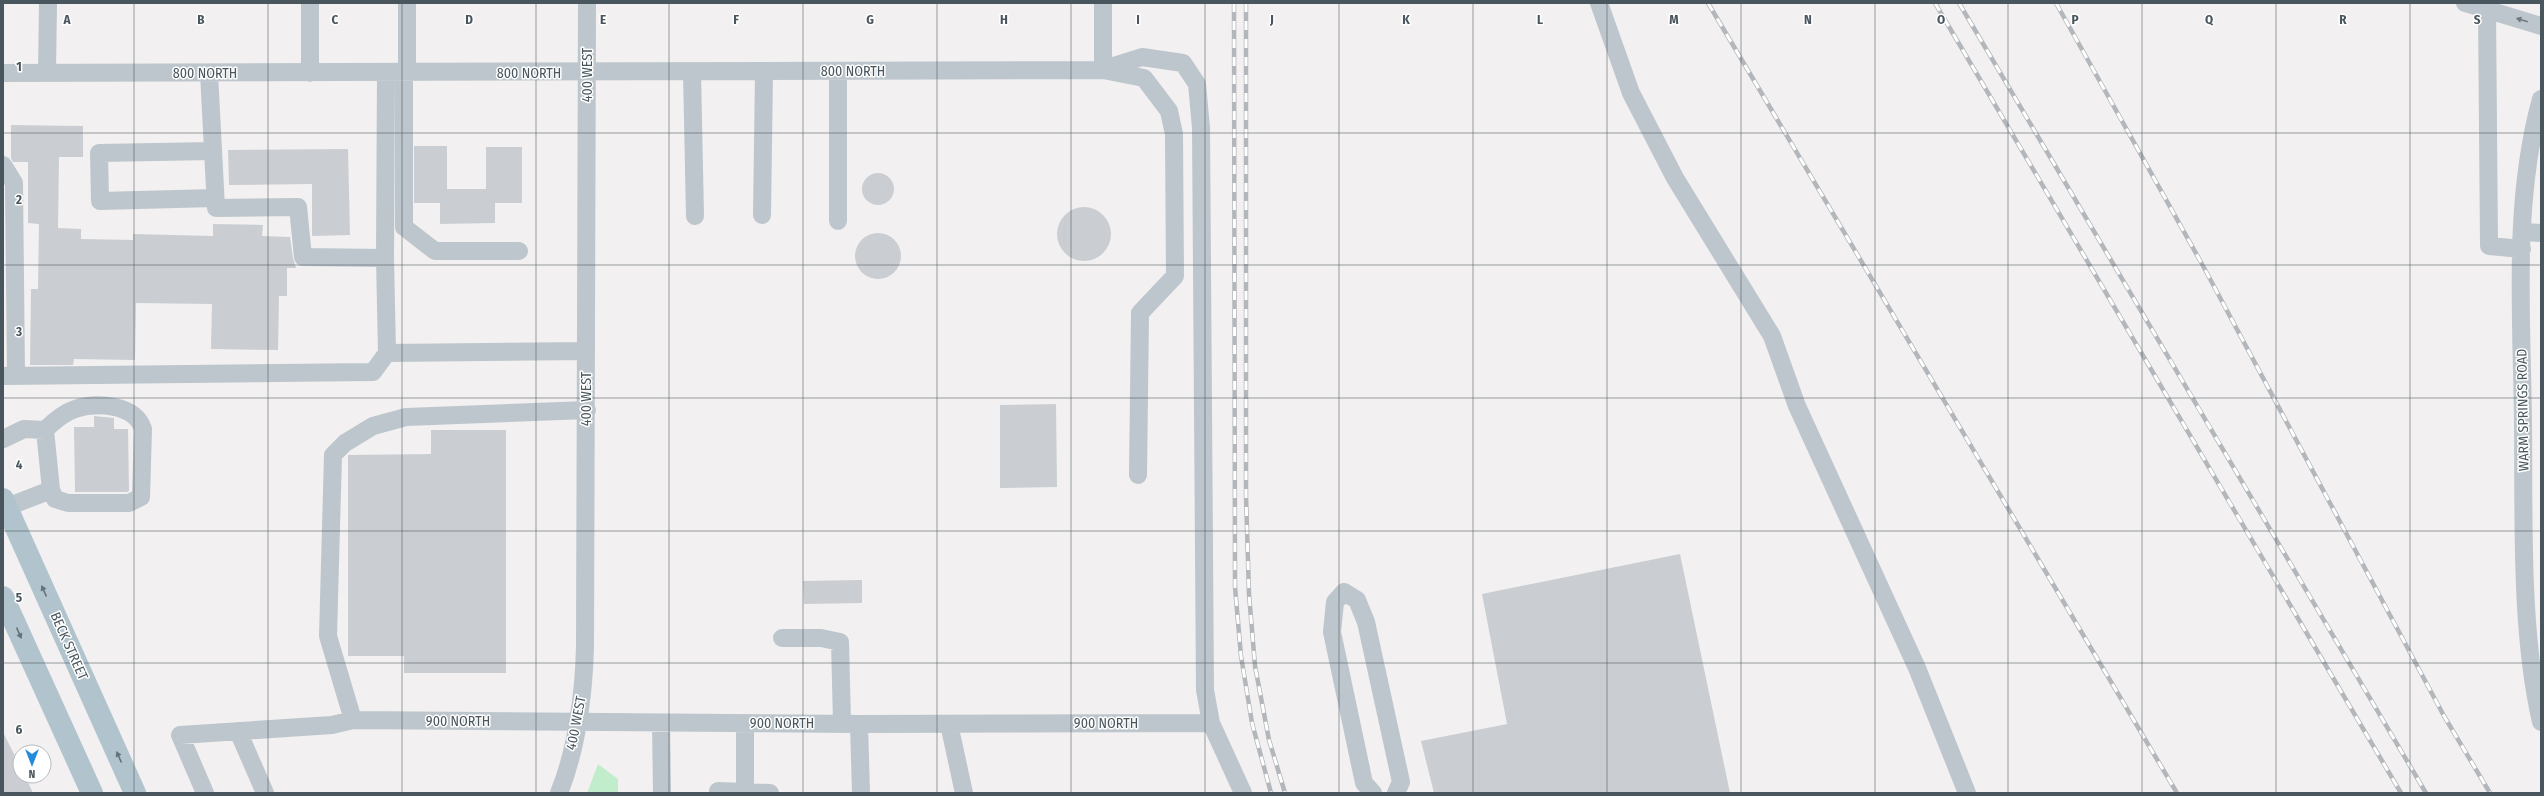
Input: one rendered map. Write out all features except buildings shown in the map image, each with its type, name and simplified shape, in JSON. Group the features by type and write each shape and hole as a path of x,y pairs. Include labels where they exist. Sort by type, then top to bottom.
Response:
{"main road":[{"name":"BECK STREET","path":"5,503 135,793"},
{"path":"3,597 92,793"}],"street":[{"path":"47,73 48,3"},
{"path":"310,3 310,73"},
{"path":"3,166 14,183 9,375 373,372 388,353 385,258 399,73 407,3"},
{"name":"400 WEST","path":"559,793 577,722 583,687 585,652 587,3"},
{"path":"1103,3 1103,70"},
{"path":"1600,3 1631,93 1675,178 1772,336 1797,406 1917,668 1967,793"},
{"path":"2465,3 2541,26"},
{"path":"2487,9 2489,246 2522,241 2541,233"},
{"path":"1103,70 1142,57 1183,63 1197,84 1201,128 1205,690 1211,723 1243,793"},
{"path":"1103,70 1144,78 1169,111 1174,134 1175,276 1140,312 1138,475"},
{"name":"800 NORTH","path":"3,73 587,73 1103,70"},
{"path":"838,71 838,221"},
{"path":"692,72 695,216"},
{"path":"762,215 764,72"},
{"path":"209,73 216,208 298,207 303,257 385,258"},
{"path":"399,73 404,227 436,251 519,251"},
{"name":"WARM SPRINGS ROAD","path":"2541,99 2531,136 2527,166 2522,241 2524,511 2528,624 2536,699 2541,722"},
{"path":"212,151 99,153 100,201 215,198"},
{"path":"388,353 586,351"},
{"path":"3,439 24,429 45,430 64,414 76,408 121,408 138,419 143,429 143,489 138,499 129,502 68,502 55,499 51,490 45,430"},
{"path":"353,720 328,636 333,455 345,443 373,426 406,417 586,410"},
{"path":"5,503 51,490"},
{"path":"1373,793 1364,783 1332,632 1335,602 1344,592 1357,600 1366,622 1401,782 1396,793"},
{"path":"782,638 821,638 840,642 850,724 861,793"},
{"name":"900 NORTH","path":"206,793 180,734 332,726 353,720 850,724 1211,723"},
{"path":"661,723 662,793"},
{"path":"745,723 745,792"},
{"path":"949,724 964,793"},
{"path":"238,731 265,793"},
{"path":"718,793 718,791 770,793"}],"green space":[{"path":"598,764 618,779 618,793 587,793"}],"railway":[{"path":"1234,3 1235,587 1241,656 1252,723 1271,793"},
{"path":"1246,3 1246,496 1249,594 1255,666 1269,740 1285,793"},
{"path":"1708,3 2177,793"},
{"path":"1935,3 2401,793"},
{"path":"1959,3 2426,793"},
{"path":"2056,3 2202,264 2444,716 2490,793"}]}
